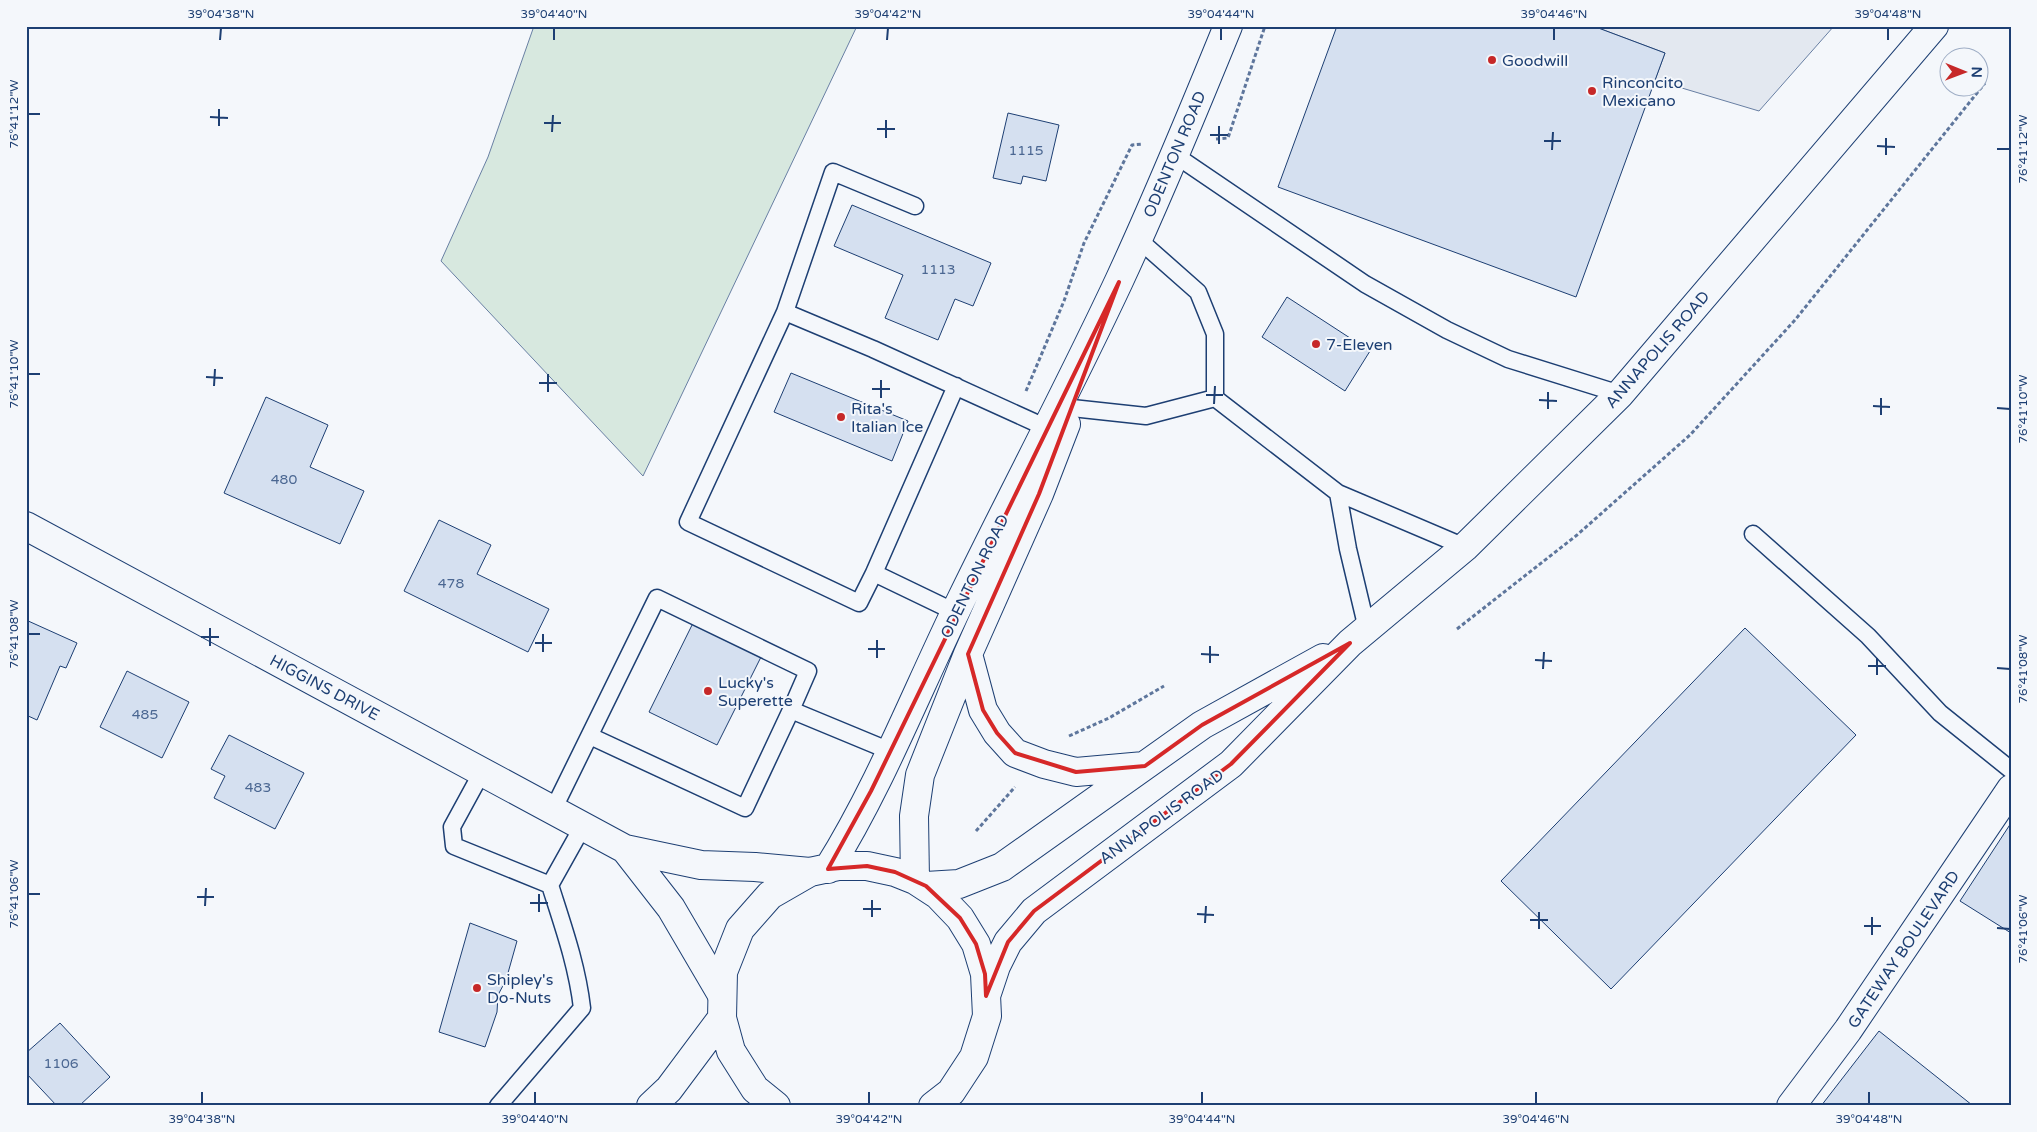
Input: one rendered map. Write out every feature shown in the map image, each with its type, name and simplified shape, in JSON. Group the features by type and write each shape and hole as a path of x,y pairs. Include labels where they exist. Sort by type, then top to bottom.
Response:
{"street":[{"name":"ODENTON ROAD","path":"819,871 847,837 890,751 955,612 1119,282 1175,155 1228,26"},
{"name":"ANNAPOLIS ROAD","path":"986,996 996,966 1008,942 1034,911 1231,764 1359,636 1465,547 1620,394 1934,26"},
{"name":"ODENTON ROAD","path":"921,883 914,816 920,775 968,654 1040,494 1119,282"},
{"name":"HIGGINS DRIVE","path":"26,526 624,849 701,864 819,871"},
{"name":"ANNAPOLIS ROAD","path":"921,883 959,884 1002,867 1202,725 1359,636"},
{"path":"968,654 983,710 997,733 1015,752 1044,764 1076,772 1145,766"},
{"name":"GATEWAY BOULEVARD","path":"1791,1106 1848,1030 2011,789"},
{"name":"HIGGINS DRIVE","path":"624,849 672,908 722,1007"},
{"path":"776,1106 755,1089 731,1051 722,1007 723,972 740,929 770,895 819,871 838,866 867,866 895,872 921,883 960,918 976,944 986,974 986,1016 984,1024 974,1057 951,1092 933,1106"},
{"path":"651,1106 669,1088 722,1007"},
{"path":"959,1106 963,1074"}],"lane":[{"path":"1175,155 1366,284 1448,330 1508,359 1620,394"},
{"path":"915,206 833,172 784,312 688,522 859,603 956,386"},
{"path":"1138,239 1198,292 1214,334 1215,398"},
{"path":"784,312 956,386 1047,428"},
{"path":"1072,408 1146,416 1215,398"},
{"path":"1215,398 1338,493 1465,547"},
{"path":"1338,493 1348,549 1359,636"},
{"path":"1753,534 1868,636 1940,713 2011,770"},
{"path":"874,573 955,612"},
{"path":"553,810 657,598 808,671 745,808 590,736"},
{"path":"791,710 890,751"},
{"path":"482,772 452,827 454,846 550,885"},
{"path":"498,1106 582,1008 578,976 550,885 583,826"}],"path":[{"path":"1457,629 1576,536 1690,436 1795,320 1973,98"}],"highlighted area":[{"path":"1119,282 1039,494 968,654 983,710 997,733 1015,753 1076,772 1145,766 1202,725 1350,643 1231,764 1034,911 1008,942 986,996 985,974 976,944 960,918 926,886 895,872 867,866 828,869 871,791"}],"shaded area":[{"path":"534,26 857,26 643,476 441,261 488,157"},
{"path":"1593,26 1834,26 1759,111 1655,80 1665,53"}],"building":[{"path":"1337,26 1593,26 1665,53 1576,297 1278,187"},
{"path":"1008,113 1059,125 1046,181 1023,176 1021,184 993,178"},
{"path":"852,205 991,263 973,306 955,299 938,340 885,318 903,275 834,246"},
{"name":"7-Eleven","path":"1287,297 1370,351 1345,391 1262,337"},
{"name":"Rita's Italian Ice","path":"791,373 908,421 892,461 774,412"},
{"path":"266,397 328,425 310,467 364,491 340,544 224,493"},
{"path":"439,520 491,545 477,574 549,609 528,652 404,591"},
{"path":"695,619 763,653 717,745 649,712"},
{"path":"26,620 77,643 66,668 60,666 37,720 26,715"},
{"path":"1745,628 1856,735 1611,989 1501,881"},
{"path":"127,671 189,702 162,758 100,727"},
{"path":"229,735 304,773 275,829 214,798 225,776 211,769"},
{"path":"2011,823 2011,933 1960,901"},
{"name":"Shipley's Do-Nuts","path":"470,923 517,941 506,980 498,995 497,1012 485,1047 439,1032"},
{"path":"60,1023 110,1077 79,1106 57,1106 26,1073 26,1053"},
{"path":"1879,1031 1972,1105 1821,1106"}],"place":[{"name":"Goodwill","path":"1492,60"},
{"name":"Rinconcito Mexicano","path":"1592,91"},
{"name":"7-Eleven","path":"1316,344"},
{"name":"Rita's Italian Ice","path":"841,417"},
{"name":"Lucky's Superette","path":"708,691"},
{"name":"Shipley's Do-Nuts","path":"477,988"}]}
